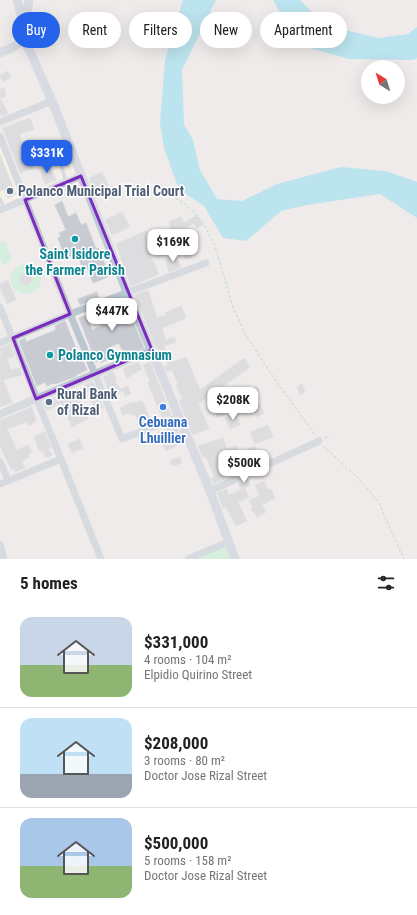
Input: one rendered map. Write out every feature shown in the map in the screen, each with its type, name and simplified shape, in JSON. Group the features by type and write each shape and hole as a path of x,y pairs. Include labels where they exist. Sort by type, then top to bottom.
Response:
{"main road":[{"path":"17,0 19,12"},
{"path":"28,12 29,0"},
{"path":"0,53 12,47"},
{"path":"28,48 52,101 127,292 210,491 235,559"}],"street":[{"path":"0,122 52,101"},
{"path":"0,136 70,314 122,439 179,417"},
{"path":"2,209 81,176"},
{"path":"0,343 70,314 206,263"},
{"path":"0,307 101,559"},
{"path":"0,414 152,350"},
{"path":"210,491 319,441"},
{"path":"0,484 61,459"},
{"path":"0,462 8,480"},
{"path":"188,559 228,542"},
{"path":"0,544 4,559"}],"lane":[{"path":"66,182 61,165 75,160"},
{"path":"0,199 2,209"}],"path":[{"path":"167,193 187,206 202,221 215,246 233,307 245,334 293,406 319,441 357,477 378,501 404,559"}],"highlighted area":[{"path":"81,176 152,350 36,399 13,338 70,314 25,200"}],"shaded area":[{"path":"0,143 21,198 0,207"},
{"path":"70,156 76,173 58,180 51,163"}],"green space":[{"path":"5,241 12,260 3,265 0,258 0,243"},
{"path":"26,264 37,268 41,279 37,290 26,294 15,290 11,279 15,268"},
{"path":"225,546 230,559 196,559"}],"water":[{"path":"183,0 216,0 210,12 200,12 200,33 182,70 184,124 193,140 200,170 217,199 242,201 277,184 341,167 386,171 417,182 417,218 380,194 307,205 281,211 246,241 223,238 204,206 183,192 177,184 164,148 160,123 165,60 169,48 192,48 192,12 179,12"},
{"path":"273,0 300,0 312,12 280,12"},
{"path":"417,27 417,58 413,60 349,59 310,48 347,48 347,30 379,38 408,34"}],"building":[{"path":"8,71 11,77 3,82 0,75"},
{"path":"4,88 6,96 0,98 0,89"},
{"path":"0,98 8,113 2,116 0,113"},
{"path":"30,118 34,129 20,134 23,147 40,141 44,154 30,159 33,168 20,173 3,128"},
{"path":"0,155 16,194 8,198 4,189 0,191"},
{"path":"49,164 56,180 45,184 39,168"},
{"path":"102,172 109,187 95,193 89,178"},
{"path":"62,201 68,217 76,213 81,225 86,223 96,249 98,248 110,276 93,283 86,265 82,266 77,254 70,256 67,250 63,252 58,238 61,236 59,233 66,230 55,205"},
{"path":"122,212 130,227 112,235 105,220"},
{"path":"197,215 203,225 197,228 194,223 187,227 191,236 195,234 197,240 190,243 192,257 185,259 169,222 181,217 184,223"},
{"path":"146,231 150,239 164,232 169,242 148,251 159,274 131,286 116,244"},
{"path":"175,255 181,267 169,272 165,259"},
{"path":"24,273 28,273 32,279 28,285 24,285 20,281 20,277"},
{"path":"8,280 16,300 7,304 0,284"},
{"path":"148,290 157,318 166,315 165,313 181,306 186,318 162,328 166,340 174,337 176,342 164,346 173,362 186,357 200,390 244,358 250,367 198,404 209,428 193,435 179,400 183,399 176,385 178,384 172,370 167,372 164,366 168,365 157,349 135,295"},
{"path":"97,292 99,298 80,305 78,299"},
{"path":"124,300 144,348 125,356 119,343 108,348 111,355 109,356 109,359 100,363 100,360 96,362 79,318 87,315 92,330 101,326 96,313"},
{"path":"65,321 81,361 83,361 87,370 76,375 77,376 55,384 54,383 47,386 45,382 37,386 19,341 25,338 26,342 56,330 55,326"},
{"path":"10,344 14,356 7,359 11,370 19,368 22,375 3,380 12,402 0,407 0,355 2,354 0,348"},
{"path":"138,362 142,369 127,378 123,369"},
{"path":"150,362 171,415 162,418 148,383 150,382 143,365"},
{"path":"113,372 117,381 115,382 122,390 114,397 108,389 103,377"},
{"path":"92,381 96,388 87,392 84,385"},
{"path":"302,384 305,392 300,395 297,387"},
{"path":"128,386 131,394 125,396 122,389"},
{"path":"257,386 259,391 246,395 246,394"},
{"path":"74,389 88,419 72,427 61,403 47,410 43,402"},
{"path":"99,397 103,407 95,410 91,400"},
{"path":"256,399 264,413 257,417 249,402"},
{"path":"142,401 152,422 141,426 135,415 127,413 123,415 120,408 130,403"},
{"path":"32,407 36,421 29,426 26,422 7,429 17,450 28,445 32,452 28,454 29,457 22,461 25,468 15,472 14,469 12,470 0,446 0,419 4,419"},
{"path":"222,408 225,414 217,417 215,411"},
{"path":"236,414 240,425 230,429 225,418"},
{"path":"175,424 182,438 175,441 177,446 166,451 158,433"},
{"path":"268,425 273,437 255,444 250,432"},
{"path":"45,432 51,448 48,449 52,455 48,457 45,457 43,451 39,451 34,436"},
{"path":"223,438 227,449 237,446 240,454 254,446 260,457 246,465 247,466 243,468 244,470 239,472 235,472 231,464 220,469 224,479 214,484 211,479 215,477 206,457 203,458 198,446"},
{"path":"79,439 83,448 72,453 68,444"},
{"path":"180,457 182,463 173,466 170,460"},
{"path":"248,479 250,485 241,489 238,483"},
{"path":"264,481 268,490 271,489 275,498 262,505 266,512 257,517 251,509 253,508 249,500 260,496 255,485"},
{"path":"245,488 249,497 238,502 247,521 236,526 226,507 223,508 217,493 226,489 229,495"}],"place":[{"name":"Polanco Municipal Trial Court","path":"10,191"},
{"name":"Saint Isidore the Farmer Parish","path":"75,239"},
{"name":"Polanco Gymnasium","path":"50,355"},
{"name":"Rural Bank of Rizal","path":"49,402"},
{"name":"Cebuana Lhuillier","path":"163,407"}]}
